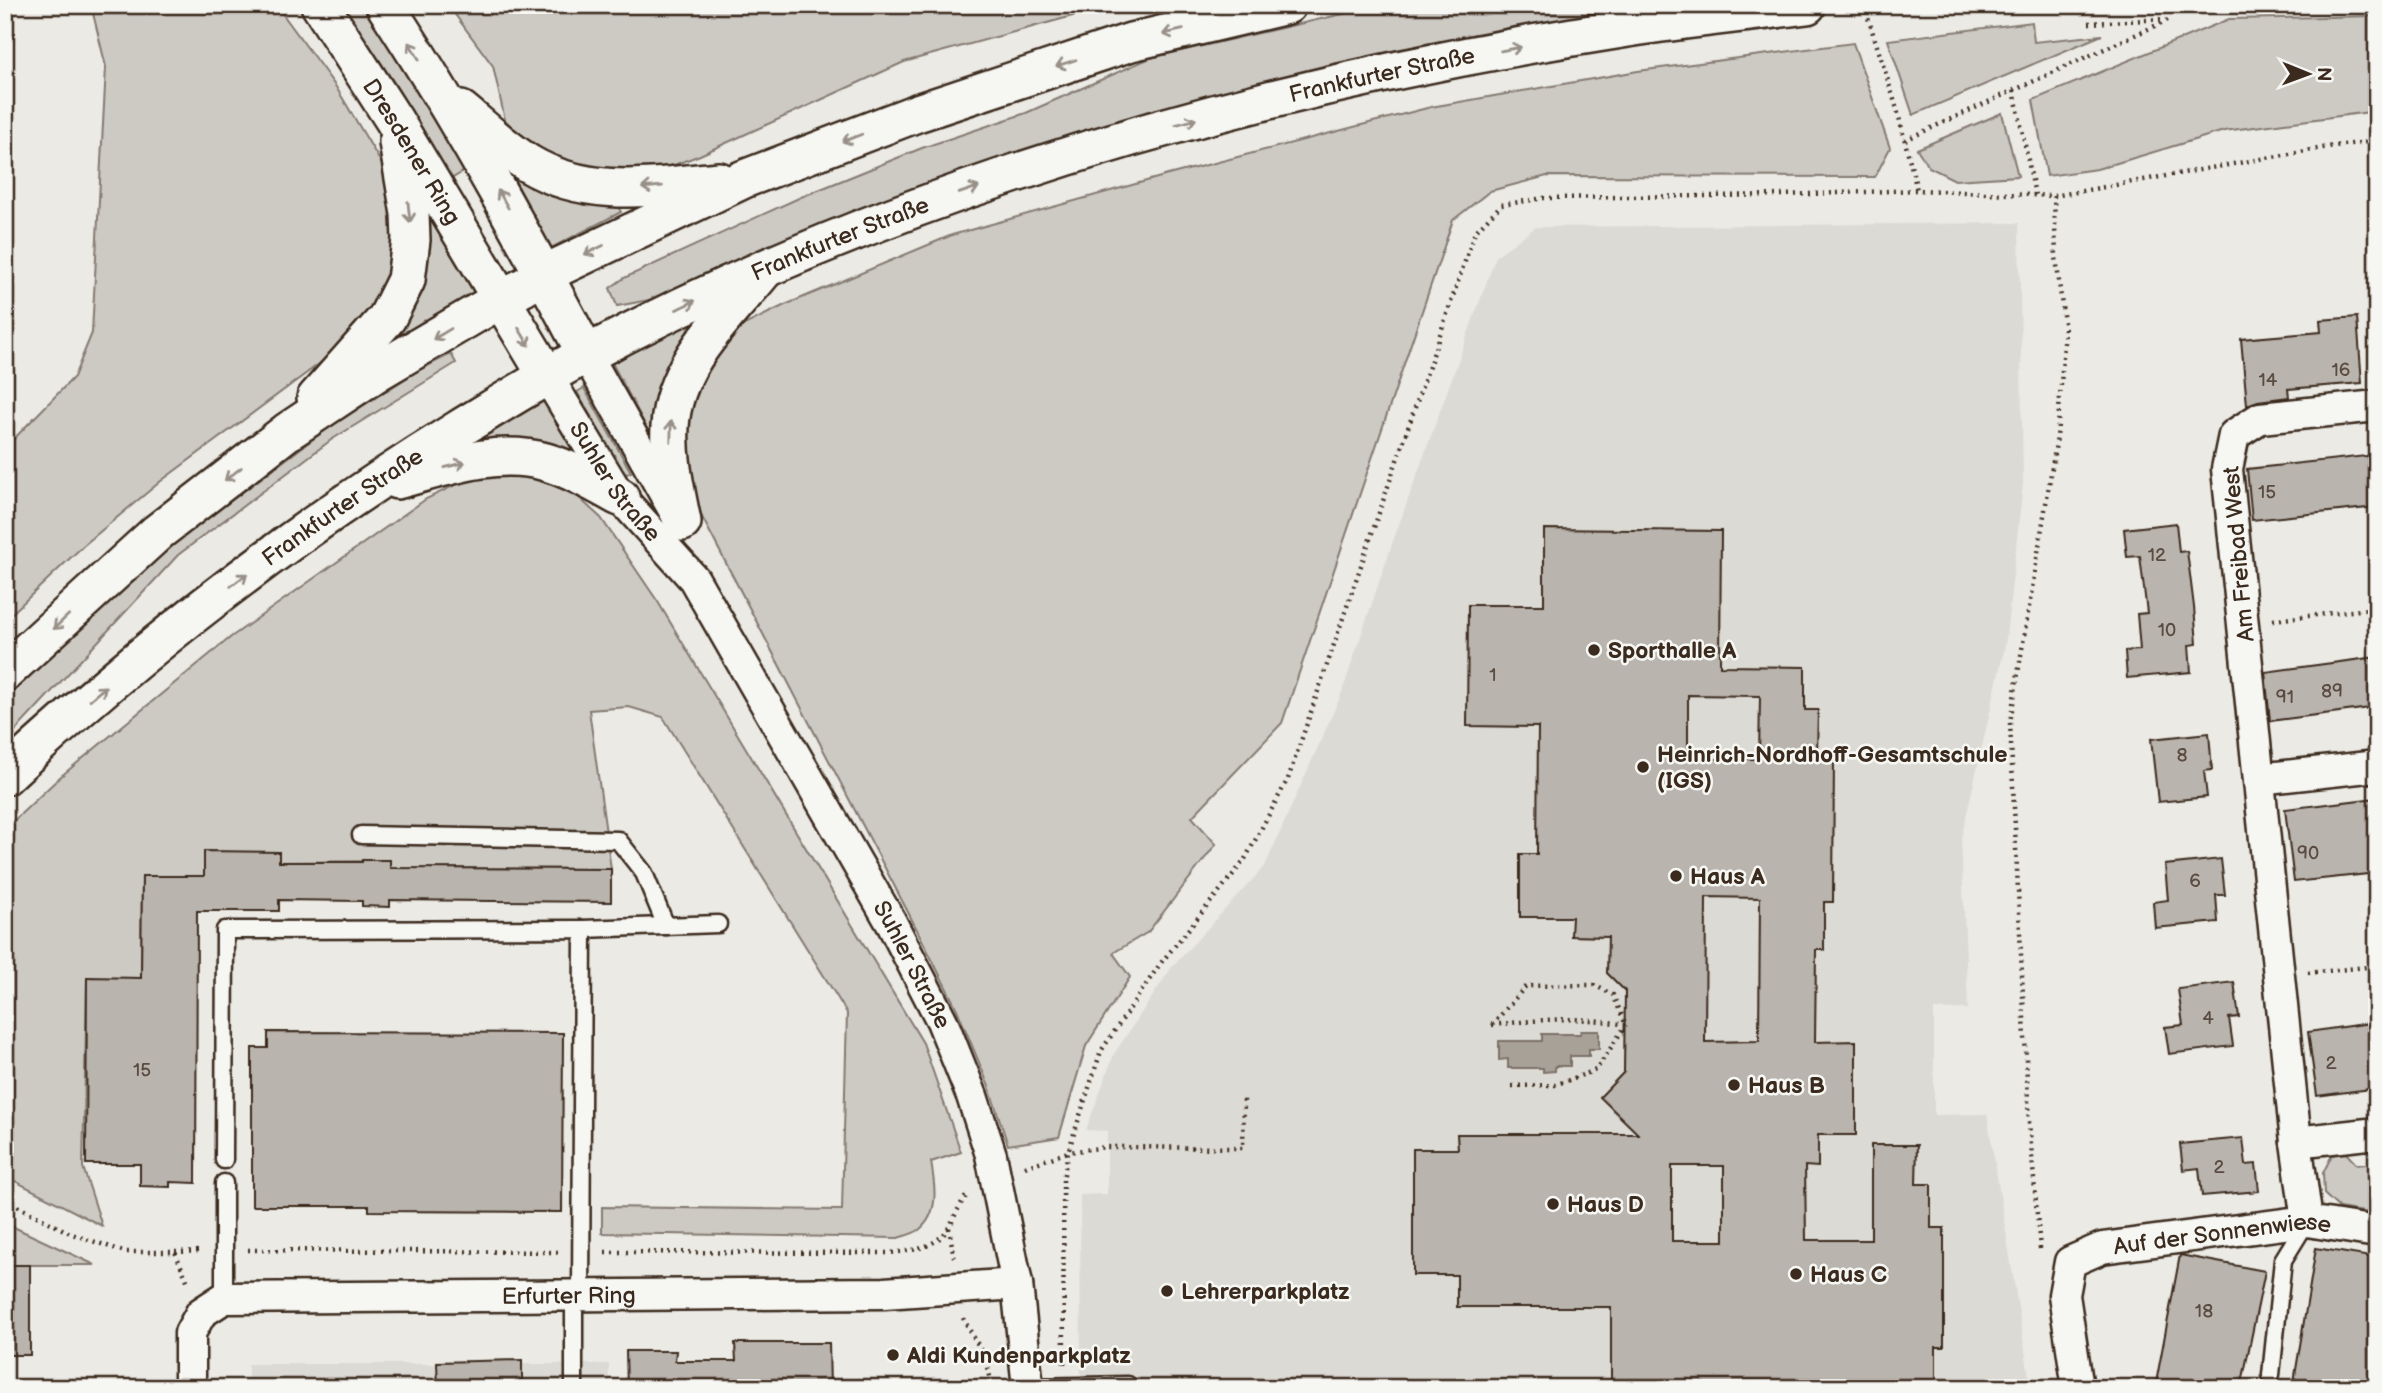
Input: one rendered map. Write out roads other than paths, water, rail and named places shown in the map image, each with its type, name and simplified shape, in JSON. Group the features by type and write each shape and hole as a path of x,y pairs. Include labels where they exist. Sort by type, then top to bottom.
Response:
{"street":[{"name":"Dresdener Ring","path":"320,5 394,120 547,376"},
{"path":"385,5 443,97 545,275 586,354"},
{"path":"5,672 158,532 287,432 377,372 545,275 744,179 917,113 1131,42 1287,5"},
{"name":"Frankfurter Straße","path":"5,775 184,621 366,488 586,354 768,267 938,201 1086,150 1252,104 1420,66 1615,31 1807,5"},
{"path":"443,97 527,163 554,177 594,187 628,189 744,179"},
{"path":"287,432 387,318 406,280 411,240 410,214 394,120"},
{"path":"682,522 672,466 670,425 677,390 693,357 768,267"},
{"name":"Suhler Straße","path":"586,354 682,522 694,579"},
{"name":"Suhler Straße","path":"547,376 620,497 694,579 905,948 942,1021 972,1096 996,1177 1017,1284 1028,1388"},
{"name":"Am Freibad West","path":"2307,1221 2296,1142 2227,469 2234,435 2260,418 2377,406"},
{"path":"366,488 470,461 511,456 545,462 576,473 620,497"},
{"path":"2259,779 2377,766"},
{"path":"2296,1142 2377,1133"},
{"name":"Auf der Sonnenwiese","path":"2078,1388 2064,1295 2070,1262 2102,1248 2307,1221 2377,1232"},
{"name":"Erfurter Ring","path":"212,1306 578,1295 884,1293 1017,1284"},
{"path":"190,1388 190,1333 212,1306"}],"lane":[{"path":"361,835 441,839 618,840 644,873 666,926"},
{"path":"224,1160 225,930 583,929 718,924"},
{"path":"574,1388 578,1295 583,929"},
{"path":"212,1306 224,1183"},
{"path":"2271,1375 2283,1260 2307,1221"},
{"path":"1028,1388 1128,1385"}],"place":[{"name":"Sporthalle A","path":"1594,650"},
{"name":"Heinrich-Nordhoff-Gesamtschule (IGS)","path":"1643,767"},
{"name":"Haus A","path":"1676,876"},
{"name":"Haus B","path":"1734,1085"},
{"name":"Haus D","path":"1553,1204"},
{"name":"Haus C","path":"1796,1274"},
{"name":"Lehrerparkplatz","path":"1167,1291"},
{"name":"Aldi Kundenparkplatz","path":"893,1355"}]}
